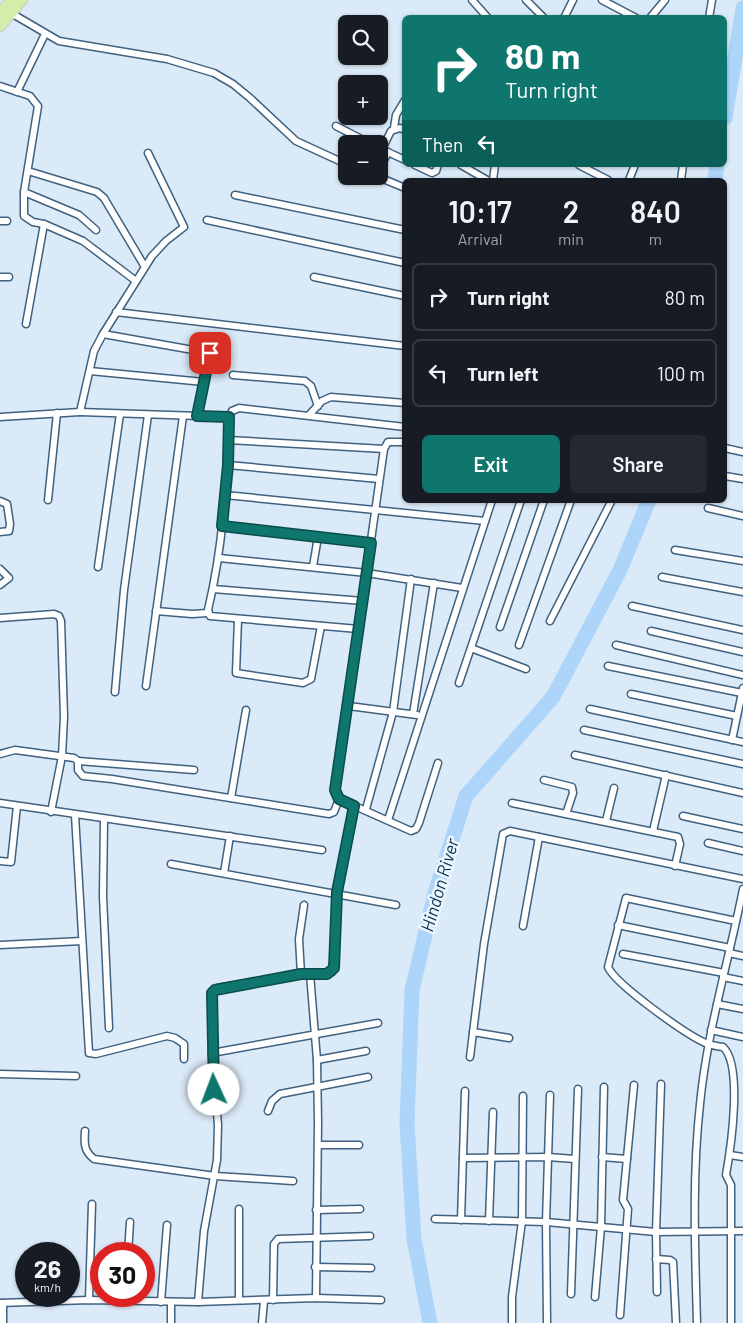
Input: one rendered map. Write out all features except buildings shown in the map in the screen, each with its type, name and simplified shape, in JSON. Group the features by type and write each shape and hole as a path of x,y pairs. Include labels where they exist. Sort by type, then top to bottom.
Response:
{"main road":[{"path":"0,13 11,0"},
{"path":"0,26 22,0"}],"street":[{"path":"472,0 485,15"},
{"path":"526,0 541,15"},
{"path":"566,15 573,0"},
{"path":"602,0 611,2 631,15"},
{"path":"652,15 664,0"},
{"path":"710,15 712,0"},
{"path":"11,13 45,34 75,45 168,59 214,73 250,98 296,141 338,160"},
{"path":"16,92 45,34"},
{"path":"0,86 34,98 38,106 24,192 24,216 33,222 44,224 83,241 136,281"},
{"path":"388,137 394,128 396,115 402,105"},
{"path":"336,126 354,135"},
{"path":"394,128 402,129"},
{"path":"388,152 402,159"},
{"path":"80,412 94,352 103,334 144,267 166,241 184,227 148,153"},
{"path":"418,167 432,173 436,171 437,167"},
{"path":"465,167 484,178"},
{"path":"583,167 604,178"},
{"path":"28,171 97,192 104,198 144,267"},
{"path":"388,181 402,187"},
{"path":"24,192 79,215 96,230"},
{"path":"235,194 402,229"},
{"path":"207,220 402,262"},
{"path":"26,324 44,224"},
{"path":"0,277 9,277"},
{"path":"314,277 402,295"},
{"path":"116,312 402,346"},
{"path":"103,334 210,353 197,416"},
{"path":"90,371 204,382"},
{"path":"232,375 305,381 311,386 318,406"},
{"path":"308,415 331,397 402,403"},
{"path":"208,613 219,558 228,465 229,417 232,411 239,408 402,427"},
{"path":"0,417 80,412 229,417"},
{"path":"48,500 58,414"},
{"path":"98,567 120,414"},
{"path":"114,692 124,590 148,415"},
{"path":"146,686 182,416"},
{"path":"228,440 384,449"},
{"path":"402,442 388,442 384,449 349,706 335,790 339,799 366,809 406,830 416,829 438,763"},
{"path":"727,448 743,452"},
{"path":"228,465 379,479"},
{"path":"727,476 743,479"},
{"path":"225,495 376,508 485,521"},
{"path":"0,501 7,504 10,524 8,531 0,532"},
{"path":"388,820 491,503"},
{"path":"460,683 519,503"},
{"path":"500,627 543,503"},
{"path":"519,645 570,503"},
{"path":"550,621 610,503"},
{"path":"708,508 743,516"},
{"path":"222,526 371,543"},
{"path":"313,566 318,537"},
{"path":"675,550 743,561"},
{"path":"219,558 313,566 462,588"},
{"path":"0,569 8,578 0,585"},
{"path":"662,577 743,592"},
{"path":"366,809 392,712 411,579"},
{"path":"413,714 434,583"},
{"path":"213,589 363,602"},
{"path":"632,606 743,630"},
{"path":"156,611 192,614 208,613 216,618 358,629"},
{"path":"0,618 54,614 59,616 63,688 62,756 51,812"},
{"path":"238,620 236,673 303,683 312,679 321,626"},
{"path":"651,631 743,652"},
{"path":"616,645 743,674"},
{"path":"471,648 526,669"},
{"path":"608,666 742,691 732,740"},
{"path":"631,694 737,716"},
{"path":"349,706 421,716"},
{"path":"590,709 743,742"},
{"path":"231,798 246,710"},
{"path":"584,730 743,764"},
{"path":"0,754 15,750 78,760 194,770"},
{"path":"576,754 743,793"},
{"path":"78,760 78,770 83,776 329,814 334,812 339,799"},
{"path":"653,831 666,775"},
{"path":"544,780 572,787 573,793 566,814"},
{"path":"606,821 614,788"},
{"path":"512,802 679,838 675,866"},
{"path":"0,803 51,812 322,850"},
{"path":"0,861 12,862 17,806"},
{"path":"198,1302 204,1231 215,1176 218,1125 212,1053 212,993 215,990 301,974 327,974 334,968 337,892 354,806"},
{"path":"75,815 89,1053 96,1054 168,1036 184,1044 184,1058"},
{"path":"683,816 743,829"},
{"path":"104,818 103,896 109,1028"},
{"path":"470,1057 484,944 502,836 510,831 743,879"},
{"path":"224,873 230,836"},
{"path":"523,926 539,837"},
{"path":"708,843 743,851"},
{"path":"171,864 337,892 396,905"},
{"path":"697,1323 694,1233 700,1104 708,1045 742,903 743,888"},
{"path":"732,1323 731,1185 726,1174 730,1155 736,1081 734,1063 723,1047 708,1045 689,1034 651,1007 608,969 626,898 736,924 743,928"},
{"path":"301,974 299,939 304,905"},
{"path":"618,925 730,951 743,956"},
{"path":"0,945 82,941"},
{"path":"624,954 724,975 743,981"},
{"path":"310,974 317,1060 316,1298"},
{"path":"717,1004 743,1010"},
{"path":"212,1053 378,1023"},
{"path":"711,1030 743,1037"},
{"path":"473,1032 509,1038"},
{"path":"317,1060 366,1051"},
{"path":"0,1074 76,1076"},
{"path":"268,1111 275,1096 316,1086 368,1077"},
{"path":"657,1292 656,1232 661,1084"},
{"path":"620,1315 628,1209 623,1200 634,1085"},
{"path":"595,1297 601,1227 604,1087"},
{"path":"571,1294 578,1089"},
{"path":"462,1220 465,1091"},
{"path":"547,1323 546,1222 550,1095"},
{"path":"512,1323 512,1297 522,1221 521,1157 523,1096"},
{"path":"490,1221 493,1112"},
{"path":"85,1131 84,1147 94,1159 215,1176 293,1181"},
{"path":"318,1145 359,1145"},
{"path":"730,1155 743,1157"},
{"path":"463,1158 548,1157 575,1159"},
{"path":"602,1157 627,1158"},
{"path":"2,1323 2,1303 89,1300 92,1204"},
{"path":"316,1210 360,1208"},
{"path":"239,1209 239,1299"},
{"path":"435,1219 546,1222 656,1232 743,1232"},
{"path":"129,1242 130,1222"},
{"path":"161,1302 167,1225"},
{"path":"273,1300 276,1240 370,1236"},
{"path":"656,1259 673,1262 676,1323"},
{"path":"316,1268 371,1268"},
{"path":"155,1301 198,1302 239,1299 264,1301 316,1298 380,1300"},
{"path":"262,1323 264,1301"},
{"path":"171,1302 171,1323"}],"waterway":[{"name":"Hindon River","path":"727,106 743,8"},
{"name":"Hindon River","path":"715,178 717,167"},
{"name":"Hindon River","path":"430,1323 414,1239 407,1123 412,990 435,893 466,796 553,697 620,570 648,503"}],"route":[{"path":"210,353 197,416 229,417 228,465 222,526 371,543 349,706 335,790 336,796 339,799 354,806 337,892 334,968 332,972 327,974 301,974 218,988 212,993 214,1090"}]}
